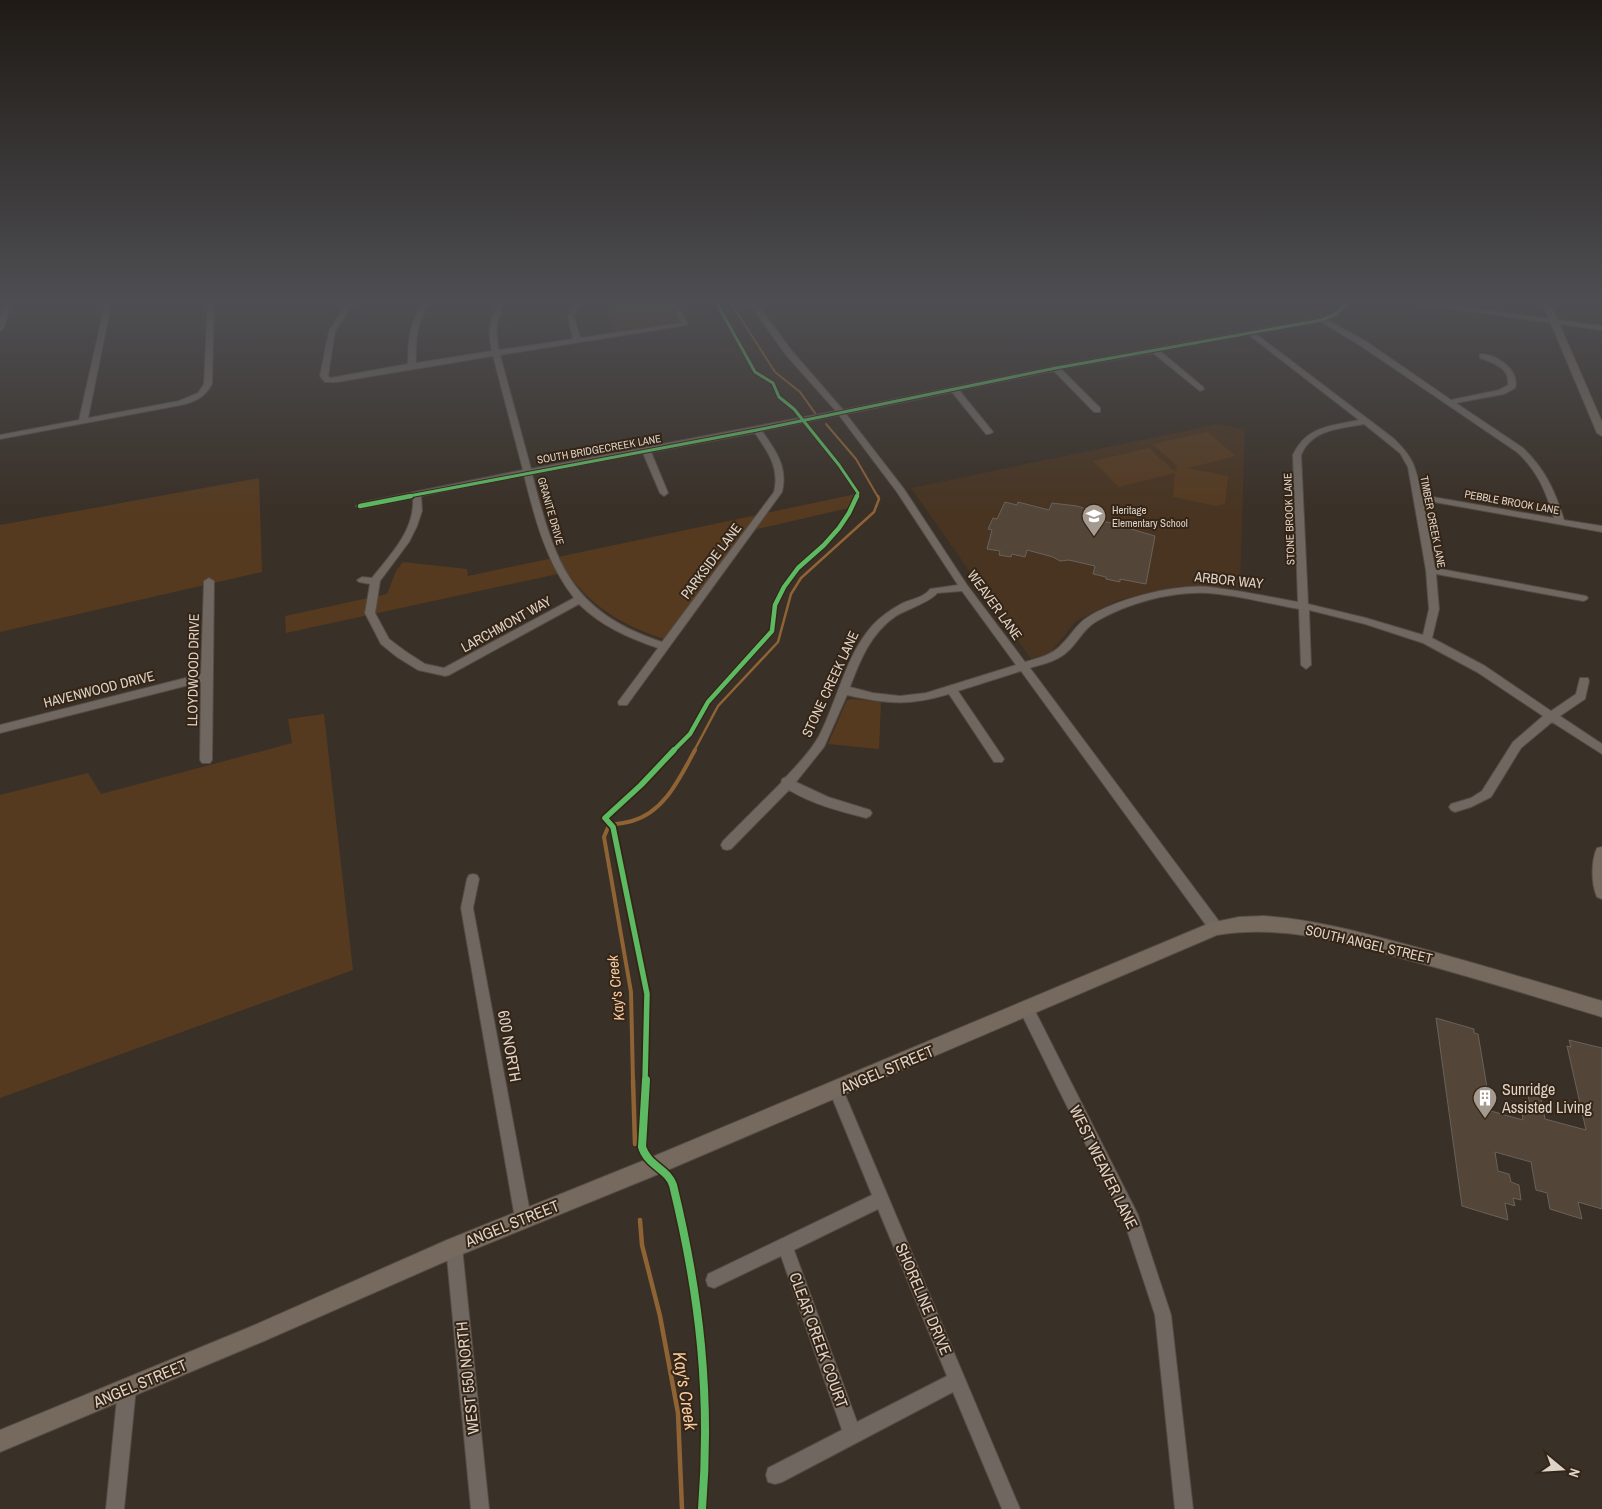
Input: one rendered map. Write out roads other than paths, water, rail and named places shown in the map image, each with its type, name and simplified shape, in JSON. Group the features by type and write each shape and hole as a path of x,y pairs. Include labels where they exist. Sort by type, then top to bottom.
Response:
{"main road":[{"path":"1575,370 1602,433"},
{"path":"1602,853 1600,864 1602,892"},
{"name":"SOUTH ANGEL STREET","path":"1027,1010 1216,928 1270,924 1327,931 1441,961 1602,1009"},
{"name":"ANGEL STREET","path":"0,1442 523,1218 642,1171 1027,1010"}],"street":[{"path":"83,421 93,370"},
{"path":"0,437 196,399 205,391 208,384 208,370"},
{"path":"325,370 324,376 328,380 388,370"},
{"name":"GRANITE DRIVE","path":"502,370 553,557 564,580 580,599 605,620 633,636 664,646"},
{"name":"WEAVER LANE","path":"804,370 841,413 903,494 964,587 1216,928"},
{"name":"SOUTH BRIDGECREEK LANE","path":"360,506 528,472 900,402 953,388 1044,370"},
{"path":"1058,370 1097,410"},
{"path":"1178,370 1200,389"},
{"name":"TIMBER CREEK LANE","path":"1299,370 1403,452 1412,467 1431,570 1434,609 1426,640"},
{"path":"1404,370 1534,462 1545,477 1560,522"},
{"path":"1451,402 1501,392 1512,386 1513,379 1508,370"},
{"path":"953,388 989,432"},
{"name":"STONE BROOK LANE","path":"1306,665 1297,455 1300,444 1309,435 1321,430 1365,421"},
{"name":"PARKSIDE LANE","path":"623,702 778,492 782,482 778,460 757,430"},
{"path":"646,450 664,493"},
{"path":"362,580 375,581 406,540 414,526 418,511 417,495"},
{"name":"PEBBLE BROOK LANE","path":"1418,498 1602,529"},
{"path":"1431,570 1583,598"},
{"name":"LLOYDWOOD DRIVE","path":"206,760 209,581"},
{"name":"LARCHMONT WAY","path":"375,581 370,613 385,641 401,654 422,666 445,672 580,599"},
{"name":"STONE CREEK LANE","path":"727,845 810,759 822,741 862,645 874,628 892,613 910,603 931,595 938,597 949,594 953,590 964,587"},
{"name":"ARBOR WAY","path":"844,690 873,697 900,700 926,696 1048,659 1064,650 1080,628 1112,608 1172,592 1193,589 1208,590 1303,606 1366,621 1426,640 1481,669 1602,750"},
{"name":"HAVENWOOD DRIVE","path":"0,729 206,677"},
{"path":"1455,807 1481,798 1491,789 1517,745 1581,696 1584,681"},
{"path":"951,689 998,759"},
{"path":"786,782 825,802 866,813"},
{"name":"600 NORTH","path":"473,879 468,908 523,1218"},
{"name":"WEST WEAVER LANE","path":"1027,1010 1132,1221 1162,1315 1184,1509"},
{"name":"SHORELINE DRIVE","path":"836,1090 1011,1509"},
{"path":"714,1280 882,1199"},
{"name":"CLEAR CREEK COURT","path":"785,1246 853,1435"},
{"name":"WEST 550 NORTH","path":"454,1248 480,1509"},
{"path":"775,1475 957,1380"},
{"path":"115,1509 127,1388"}],"waterway":[{"name":"Kay's Creek","path":"774,370 800,392 815,413"},
{"name":"Kay's Creek","path":"826,424 856,459 878,497"},
{"name":"Kay's Creek","path":"694,751 718,706 778,642 791,594 801,578 874,512 879,499 878,496"},
{"name":"Kay's Creek","path":"633,1081 631,992 604,837 609,825 629,822 654,810 677,782 695,750"},
{"name":"Kay's Creek","path":"633,1080 635,1144"},
{"name":"Kay's Creek","path":"640,1220 642,1245 660,1316 678,1413 682,1509"}],"place":[{"name":"Heritage Elementary School","path":"1094,537"},
{"name":"Sunridge Assisted Living","path":"1485,1119"}]}
